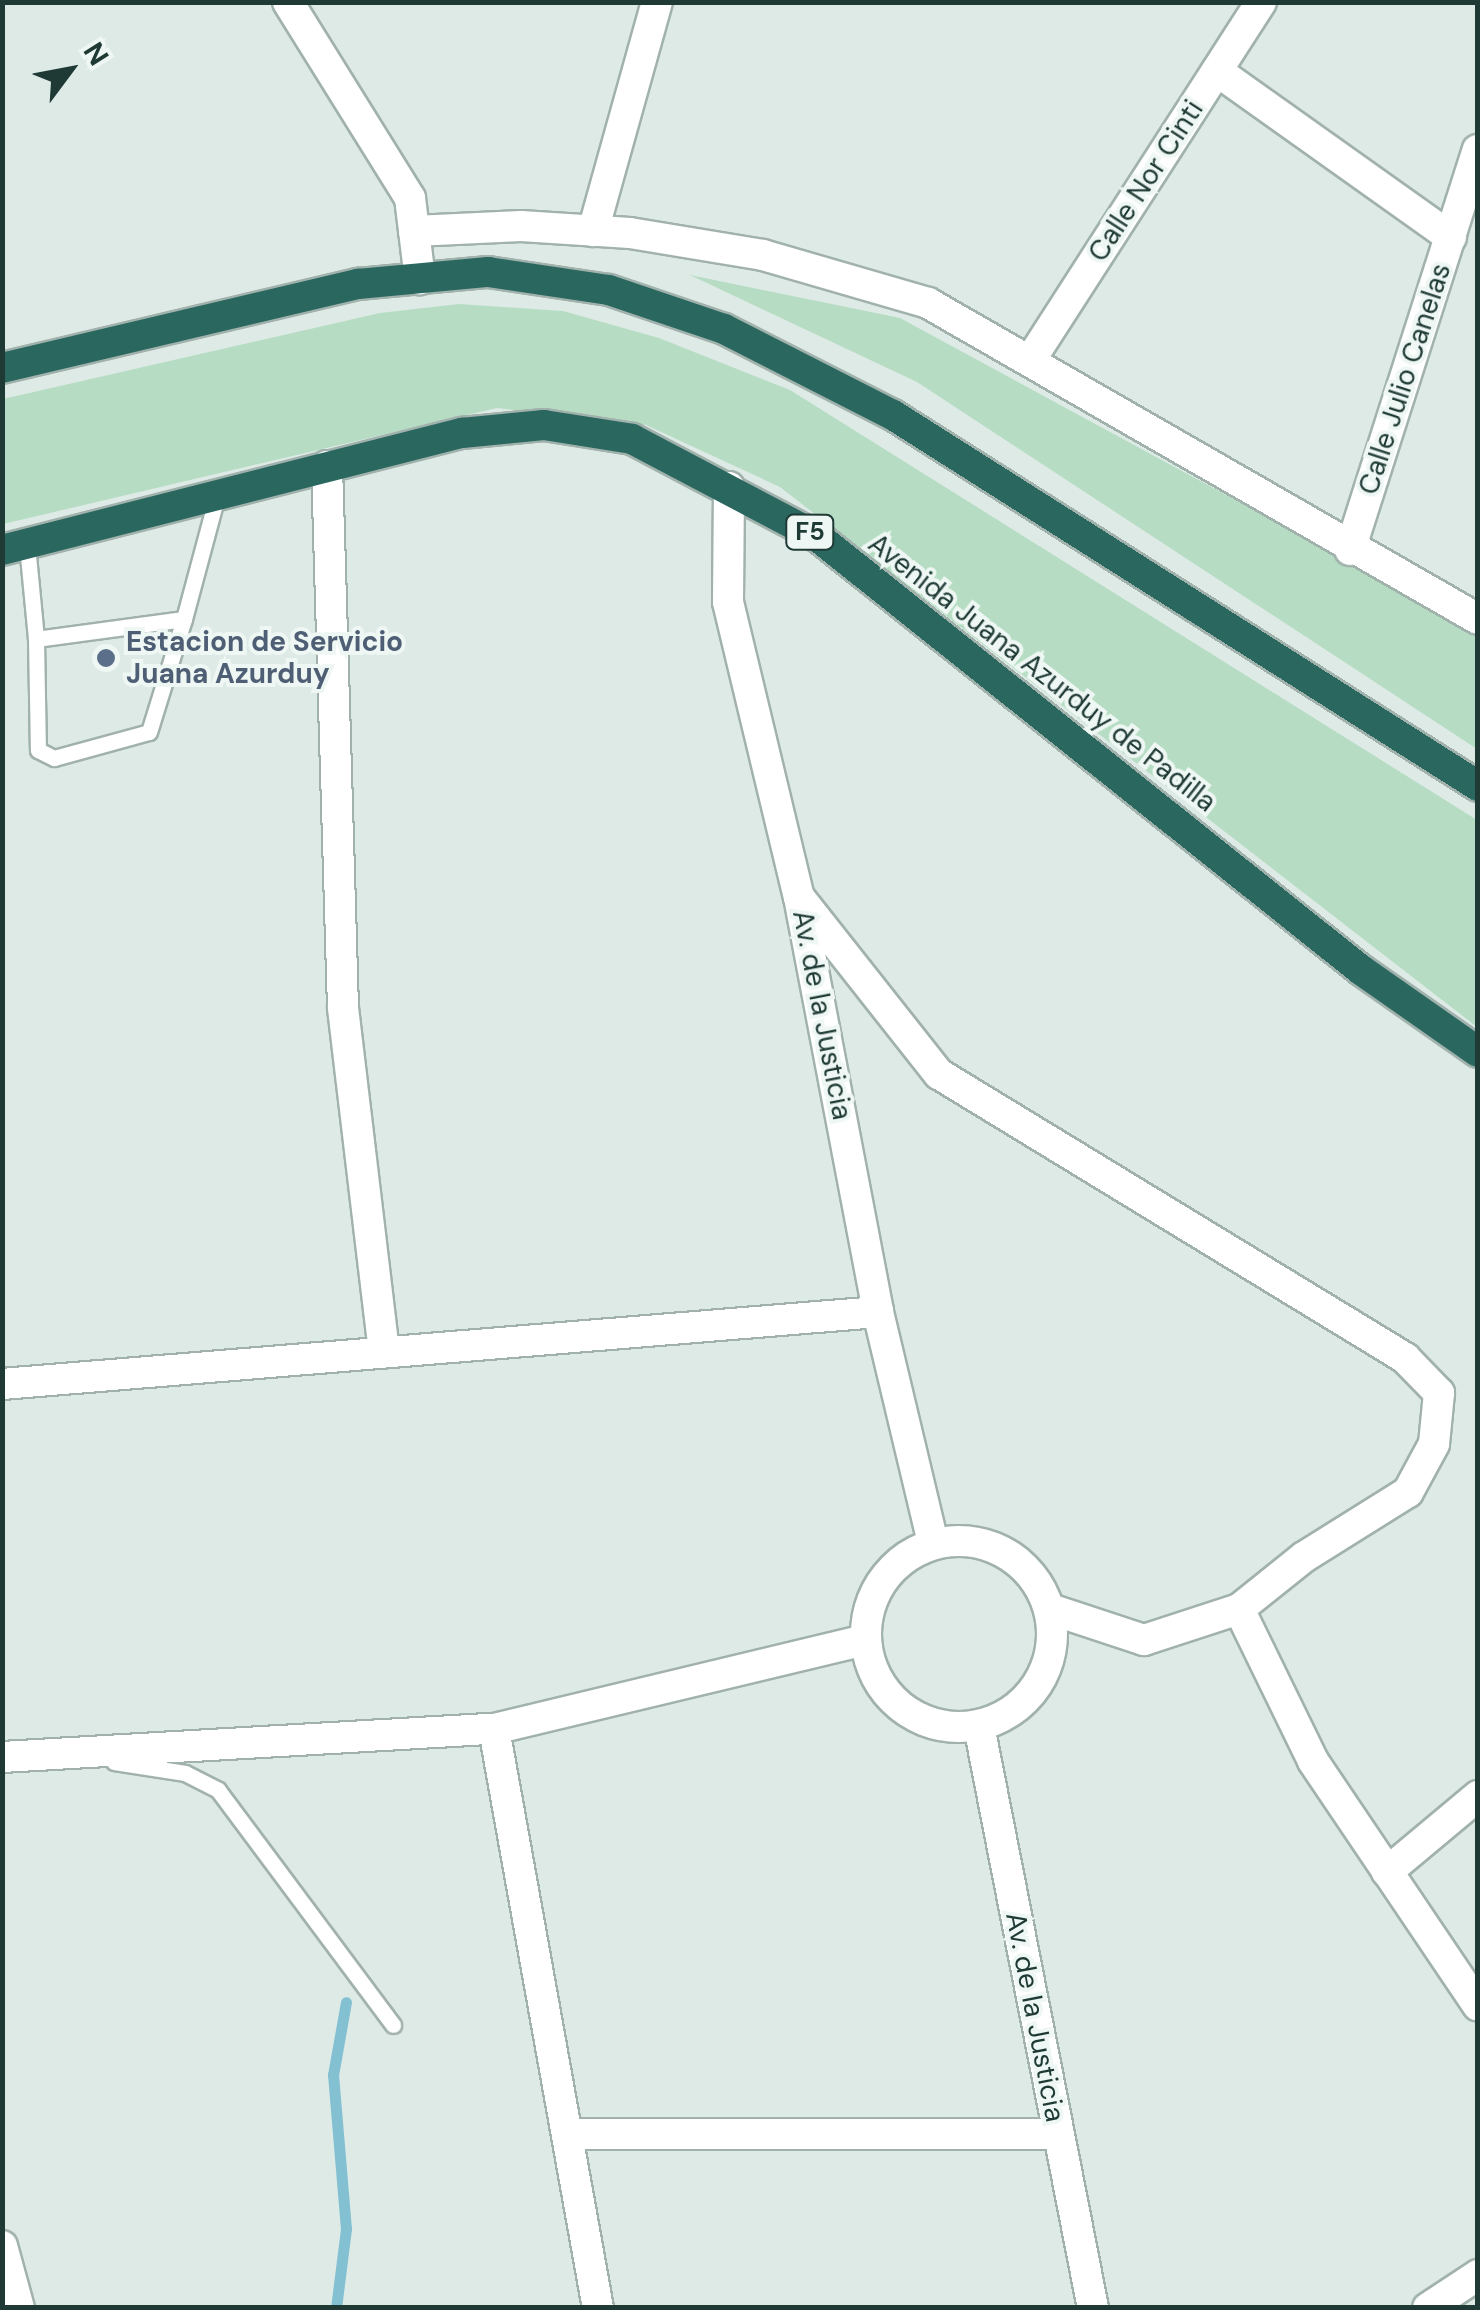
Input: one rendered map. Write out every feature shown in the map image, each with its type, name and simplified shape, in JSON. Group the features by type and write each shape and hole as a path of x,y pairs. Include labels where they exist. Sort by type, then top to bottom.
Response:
{"highway":[{"path":"2,368 358,284 488,272 609,290 724,329 894,415 1478,786"},
{"name":"Avenida Juana Azurduy de Padilla","path":"15,547 218,490 462,433 544,425 632,438 730,486 818,537 1362,970 1478,1052"}],"street":[{"path":"288,2 410,198 420,279"},
{"path":"593,231 656,2"},
{"name":"Calle Nor Cinti","path":"1032,359 1260,2"},
{"path":"1218,71 1450,237"},
{"name":"Calle Julio Canelas","path":"1350,550 1478,150"},
{"path":"414,231 593,231 763,255 928,303 1032,359 1350,550 1478,618"},
{"path":"327,466 343,1008 384,1352"},
{"name":"Av. de la Justicia","path":"730,486 728,602 800,897 878,1312 933,1543"},
{"path":"800,897 939,1074 1405,1358 1439,1393 1434,1444 1408,1492 1304,1557 1239,1610 1144,1640 1050,1610"},
{"path":"2,1384 878,1312"},
{"path":"933,1543 992,1545 1038,1582 1050,1610 1046,1670 1019,1706 978,1726 947,1727 890,1698 866,1640 882,1580 933,1543"},
{"path":"1239,1610 1313,1761 1478,2006"},
{"path":"2,1757 494,1729 866,1640"},
{"name":"Av. de la Justicia","path":"978,1726 1093,2308"},
{"path":"494,1729 598,2308"},
{"path":"1387,1872 1478,1796"},
{"path":"567,2134 1058,2134"},
{"path":"2,2246 18,2308"},
{"path":"1428,2308 1478,2275"}],"lane":[{"path":"15,547 36,639 38,750 54,758 149,732 218,490"},
{"path":"36,639 184,619"},
{"path":"60,1753 186,1773 218,1790 393,2025"}],"green space":[{"path":"690,275 900,318 1477,631 1477,749 917,382"},
{"path":"459,304 563,311 659,338 790,390 1477,820 1477,1027 780,487 646,425 497,408 3,524 3,399 380,313"}],"waterway":[{"path":"336,2308 346,2229 333,2075 346,2002"}],"place":[{"name":"Estacion de Servicio Juana Azurduy","path":"106,658"}]}
